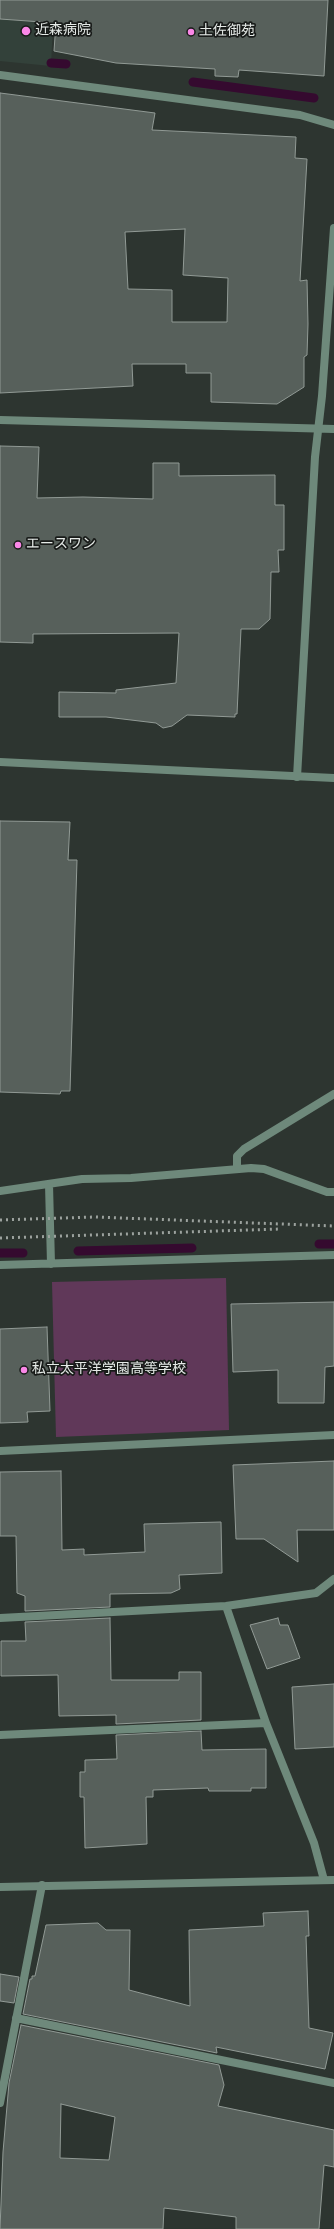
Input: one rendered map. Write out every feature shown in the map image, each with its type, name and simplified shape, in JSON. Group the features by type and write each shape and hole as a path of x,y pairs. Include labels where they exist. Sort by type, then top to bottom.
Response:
{"street":[{"path":"0,75 300,114 334,125"},
{"path":"297,777 315,457 319,428 334,228"},
{"path":"0,420 334,429"},
{"path":"0,762 334,778"},
{"path":"237,1168 237,1156 244,1149 334,1094"},
{"path":"0,1191 82,1178 131,1178 237,1168 264,1169 327,1192 334,1192"},
{"path":"49,1184 51,1264"},
{"path":"0,1265 334,1255"},
{"path":"0,1451 334,1435"},
{"path":"0,1618 226,1606 316,1593 334,1579"},
{"path":"226,1606 266,1723 314,1843 324,1880"},
{"path":"0,1735 266,1723"},
{"path":"0,1887 334,1880"},
{"path":"0,2103 42,1885"},
{"path":"16,2018 334,2083"}],"shaded area":[{"name":"近森病院","path":"0,0 54,0 51,66 0,61"},
{"path":"226,1278 229,1430 56,1437 52,1282"}],"building":[{"name":"土佐御苑","path":"0,0 328,0 324,76 239,70 238,77 215,76 215,69 116,63 54,51 56,23 0,19"},
{"path":"0,93 155,113 152,130 296,137 295,158 307,159 300,281 307,280 308,324 307,355 304,357 304,387 277,404 211,402 211,373 186,373 186,364 132,364 133,386 0,393","holes":["185,229 183,275 228,278 227,322 172,322 172,290 128,289 125,232"]},
{"path":"0,446 39,447 37,498 83,497 153,499 153,463 179,463 179,476 275,475 275,505 284,505 284,550 278,550 279,572 271,572 270,619 259,629 241,629 237,714 235,714 235,717 187,715 172,726 163,728 156,723 106,717 59,717 59,692 116,693 116,690 176,683 179,633 33,634 33,643 0,642"},
{"path":"0,821 70,822 68,860 77,860 70,1091 61,1091 60,1094 0,1092"},
{"path":"334,1302 334,1366 325,1367 324,1403 278,1403 278,1370 233,1372 231,1304"},
{"name":"私立太平洋学園高等学校","path":"47,1327 50,1411 27,1412 28,1422 0,1423 0,1329"},
{"path":"334,1461 334,1530 297,1530 298,1562 264,1539 236,1539 233,1465"},
{"path":"61,1471 62,1550 84,1549 84,1555 145,1552 144,1524 221,1522 222,1573 179,1575 180,1589 171,1593 110,1594 110,1607 25,1611 25,1596 17,1593 16,1536 0,1536 0,1472"},
{"path":"110,1618 111,1680 179,1680 179,1672 201,1672 201,1720 116,1724 116,1715 59,1716 58,1675 1,1676 1,1641 26,1641 25,1622"},
{"path":"278,1618 280,1625 288,1625 300,1658 267,1669 250,1625"},
{"path":"334,1684 334,1747 295,1749 292,1687"},
{"path":"201,1731 202,1750 266,1749 266,1788 251,1788 251,1791 209,1791 208,1788 153,1790 153,1797 146,1797 147,1844 85,1848 84,1797 80,1797 80,1772 85,1772 85,1760 117,1759 116,1735"},
{"path":"308,1911 309,1936 306,1936 309,2028 333,2033 325,2069 216,2047 217,2053 23,2014 30,1979 32,1979 32,1976 35,1976 46,1925 98,1923 106,1930 130,1930 129,1990 190,2006 189,1930 264,1926 263,1913"},
{"path":"0,1974 19,1977 14,2003 0,2001"},
{"path":"21,2025 219,2065 224,2085 218,2106 334,2130 334,2167 324,2165 319,2229 236,2229 236,2217 164,2208 163,2229 0,2229 3,2152 9,2083","holes":["61,2104 115,2117 109,2160 60,2158"]}],"waterway":[{"path":"51,63 66,64"},
{"path":"193,82 314,98"},
{"path":"319,1244 334,1244"},
{"path":"78,1251 192,1248"},
{"path":"0,1253 23,1253"}],"railway":[{"path":"0,1220 95,1217 334,1226"},
{"path":"0,1238 280,1229"}],"place":[{"name":"近森病院","path":"26,31"},
{"name":"土佐御苑","path":"191,32"},
{"name":"エースワン","path":"18,545"},
{"name":"私立太平洋学園高等学校","path":"24,1370"}]}
